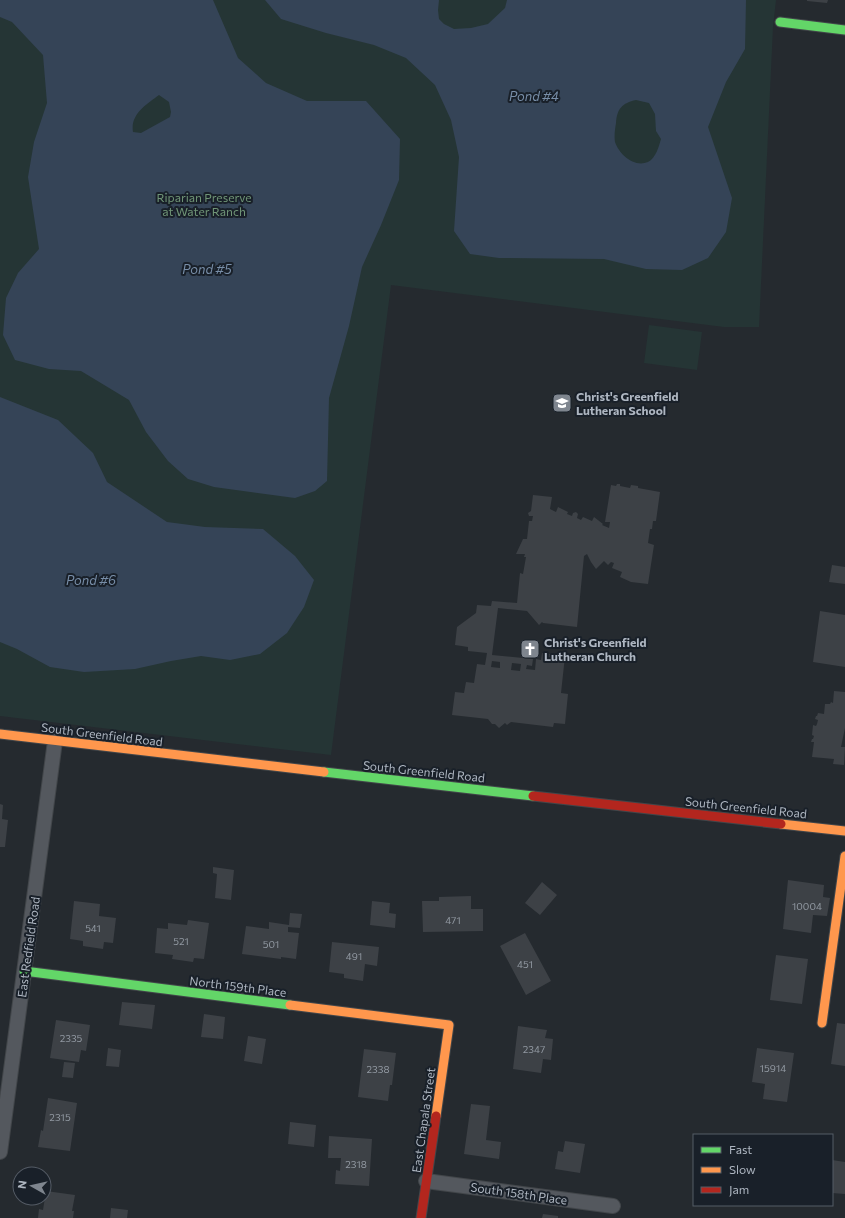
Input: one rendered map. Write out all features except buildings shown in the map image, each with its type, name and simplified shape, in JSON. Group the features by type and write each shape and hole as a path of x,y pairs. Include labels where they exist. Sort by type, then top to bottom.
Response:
{"street":[{"path":"780,22 845,30"},
{"name":"South Greenfield Road","path":"0,734 399,781 845,830"},
{"name":"East Redfield Road","path":"0,1152 56,741"},
{"path":"822,1023 845,856"},
{"name":"North 159th Place","path":"24,971 449,1025"},
{"name":"East Chapala Street","path":"421,1218 449,1025"},
{"name":"South 158th Place","path":"426,1181 612,1206"}],"green space":[{"name":"Riparian Preserve at Water Ranch","path":"0,0 776,0 773,27 759,327 724,327 391,285 331,755 0,716"},
{"path":"649,325 702,332 697,370 644,363"}],"water":[{"name":"Pond #5","path":"0,0 213,0 238,58 266,83 307,101 366,101 400,139 399,180 362,267 349,326 329,398 327,481 315,491 295,498 214,487 188,479 168,461 146,432 129,400 81,371 49,369 15,360 3,335 6,298 18,273 39,249 28,177 34,142 47,103 43,55 12,22 0,17","holes":["159,95 169,102 171,112 170,117 141,133 133,132 134,120 140,110"]},
{"name":"Pond #4","path":"265,0 439,0 439,19 444,24 454,29 471,28 488,24 505,8 507,0 746,0 745,49 726,82 708,127 732,198 726,232 708,258 682,270 646,269 604,259 499,258 470,254 454,231 459,157 451,120 435,85 406,58 374,45 326,33 281,19","holes":["636,100 649,103 655,114 656,131 661,139 657,152 653,158 648,162 638,163 628,159 617,147 615,142 617,118 619,110 627,103"]},
{"name":"Pond #6","path":"0,397 58,420 93,453 107,482 167,522 205,527 263,529 295,556 314,580 304,607 287,633 260,654 230,660 201,656 135,669 84,672 50,667 17,649 0,642"}],"traffic: fast":[{"path":"780,22 845,30"},
{"path":"324,772 533,796"},
{"path":"24,971 290,1005"}],"traffic: slow":[{"path":"0,734 324,772"},
{"path":"781,824 845,831"},
{"path":"822,1023 845,856"},
{"path":"290,1005 449,1025 436,1116"}],"traffic: jam":[{"path":"533,796 781,824"},
{"path":"421,1218 436,1116"}],"place":[{"name":"Christ's Greenfield Lutheran School","path":"562,403"},
{"name":"Christ's Greenfield Lutheran Church","path":"530,649"}]}
